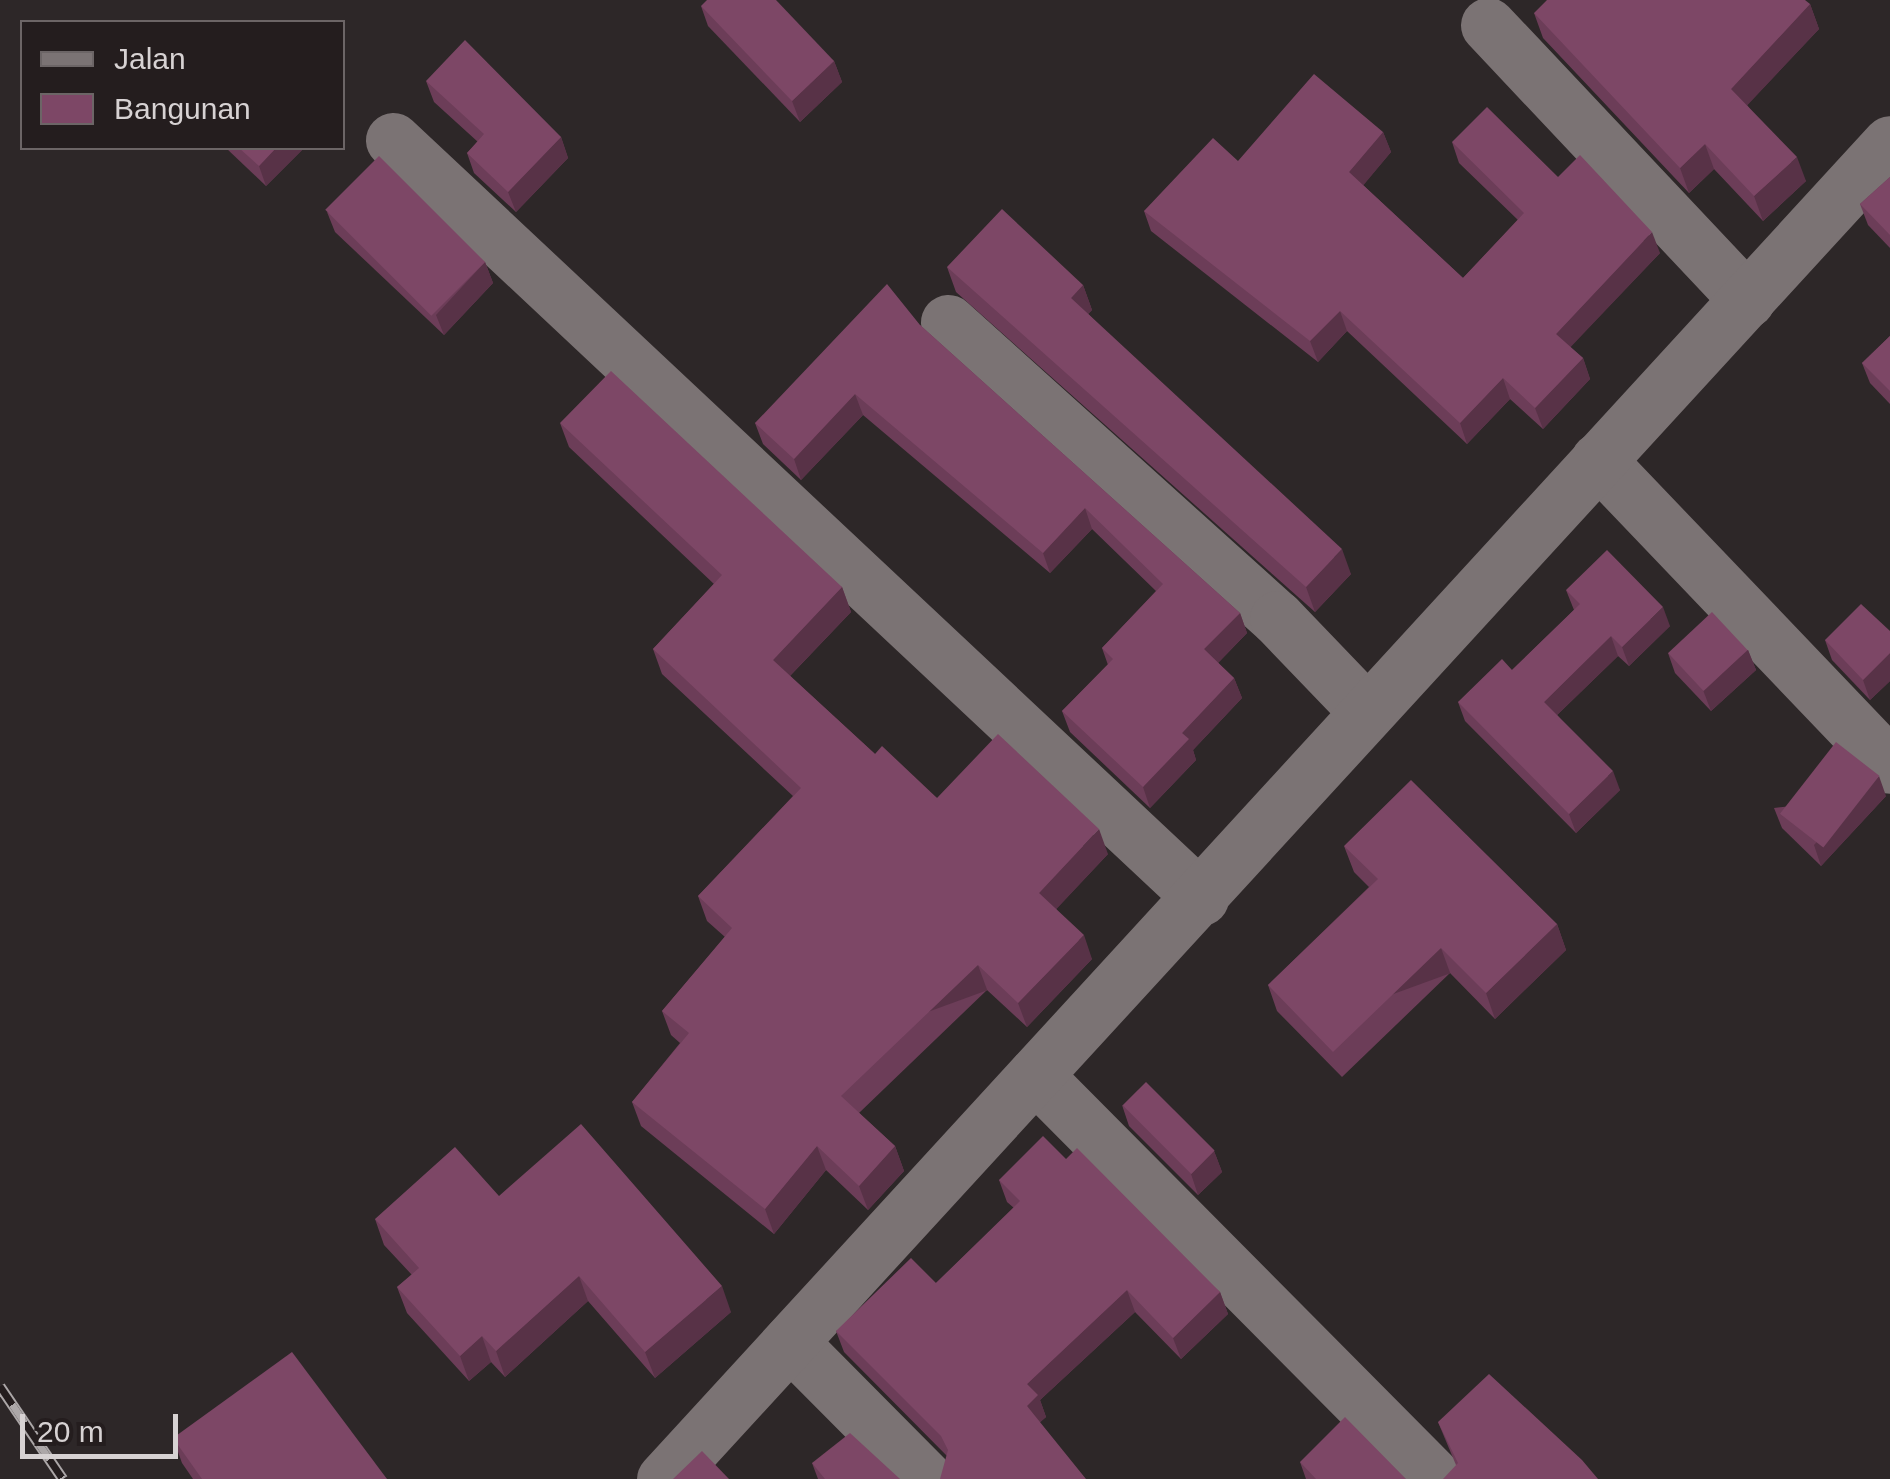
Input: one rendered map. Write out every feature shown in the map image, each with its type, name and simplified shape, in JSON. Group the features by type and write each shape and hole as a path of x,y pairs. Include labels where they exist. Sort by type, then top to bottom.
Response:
{"street":[{"path":"1488,24 1746,300"},
{"path":"393,140 1201,898"},
{"path":"664,1479 1890,143"},
{"path":"948,322 1277,618 1367,712"},
{"path":"1598,460 1890,766"},
{"path":"1035,1075 1436,1479"},
{"path":"790,1342 926,1479"}],"building":[{"path":"707,0 776,0 834,61 792,101 701,6"},
{"path":"1547,0 1805,0 1810,4 1731,89 1797,157 1754,196 1705,144 1680,168 1534,13"},
{"path":"465,40 561,137 508,192 467,153 484,134 426,81"},
{"path":"1314,74 1383,132 1349,172 1463,278 1524,213 1452,142 1487,107 1558,177 1580,155 1652,232 1556,334 1583,358 1535,408 1503,378 1460,423 1340,311 1310,341 1144,211 1213,138 1238,161"},
{"path":"241,150 274,150 259,166"},
{"path":"379,156 485,262 431,316 325,210"},
{"path":"1890,177 1890,235 1860,204"},
{"path":"1002,209 1083,285 1071,298 1342,549 1306,587 947,267"},
{"path":"887,284 920,325 1240,613 1204,649 1234,678 1182,733 1189,739 1143,787 1062,711 1113,659 1102,648 1163,584 1085,508 1043,553 855,394 794,459 755,423"},
{"path":"1890,336 1890,391 1862,363"},
{"path":"611,371 842,587 773,660 875,754 882,746 937,798 998,734 1099,829 1039,893 1084,935 1018,1003 978,965 841,1096 895,1146 859,1186 817,1146 765,1209 632,1102 689,1033 662,1011 732,928 698,896 801,788 653,649 722,575 560,423"},
{"path":"1607,550 1663,607 1622,647 1611,636 1544,702 1613,771 1569,814 1458,702 1502,659 1512,670 1580,604 1566,590"},
{"path":"1861,604 1890,631 1890,653 1863,680 1825,640"},
{"path":"1712,612 1747,650 1704,691 1668,653"},
{"path":"1836,742 1879,776 1823,848 1780,814"},
{"path":"1411,780 1557,924 1486,993 1441,948 1333,1052 1268,985 1378,879 1344,846"},
{"path":"1146,1082 1215,1151 1191,1174 1123,1105"},
{"path":"581,1124 722,1286 645,1352 579,1276 496,1351 482,1336 460,1356 397,1287 419,1268 375,1219 455,1147 499,1196"},
{"path":"1043,1136 1066,1159 1077,1148 1220,1292 1173,1338 1127,1290 1027,1384 1038,1395 1027,1406 1086,1479 940,1479 948,1450 941,1436 836,1331 911,1258 936,1283 1020,1201 999,1180"},
{"path":"292,1352 387,1479 202,1479 173,1438"},
{"path":"1489,1374 1598,1479 1443,1479 1458,1463 1438,1422"},
{"path":"1345,1417 1406,1479 1316,1479 1300,1462"},
{"path":"850,1433 900,1479 825,1479 812,1463"},
{"path":"702,1451 729,1479 673,1479"}],"railway":[{"path":"0,1386 63,1479"}]}
